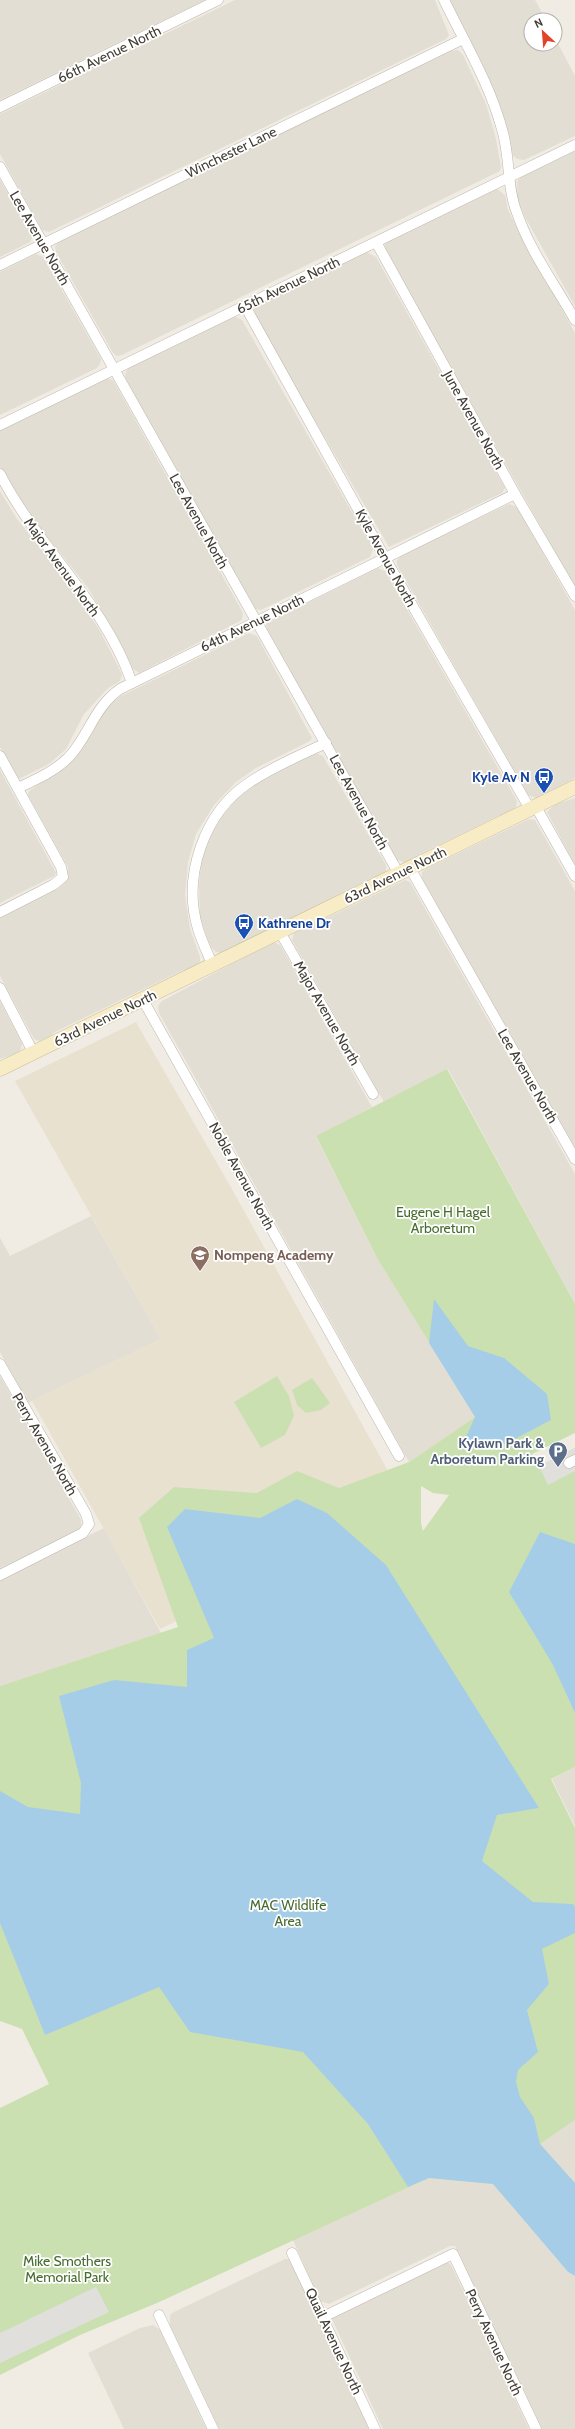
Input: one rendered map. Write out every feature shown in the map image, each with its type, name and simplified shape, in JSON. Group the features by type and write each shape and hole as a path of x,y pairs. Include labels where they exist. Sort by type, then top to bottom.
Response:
{"street":[{"name":"66th Avenue North","path":"0,107 218,0"},
{"path":"444,0 496,109 508,158 509,176 516,212 575,320"},
{"name":"Winchester Lane","path":"0,265 463,40"},
{"name":"65th Avenue North","path":"0,425 575,145"},
{"name":"Lee Avenue North","path":"0,167 115,369 255,622 575,1159"},
{"name":"June Avenue North","path":"376,242 515,494 575,596"},
{"name":"Kyle Avenue North","path":"245,306 385,558 575,876"},
{"name":"Major Avenue North","path":"0,474 33,528 86,596 122,658 132,683"},
{"name":"64th Avenue North","path":"18,788 55,768 68,758 101,706 110,696 132,683 515,494"},
{"path":"213,966 198,929 194,906 197,858 204,836 216,815 231,797 250,782 326,743"},
{"path":"0,756 61,867 63,877 53,885 0,912"},
{"name":"63rd Avenue North","path":"0,1069 213,966 575,787"},
{"name":"Major Avenue North","path":"280,932 373,1094"},
{"path":"0,988 34,1052"},
{"name":"Noble Avenue North","path":"143,1000 399,1456"},
{"name":"Perry Avenue North","path":"0,1364 86,1514 89,1524 83,1533 0,1575"},
{"name":"Quail Avenue North","path":"292,2254 376,2429"},
{"name":"Perry Avenue North","path":"323,2317 453,2254 536,2429"},
{"path":"159,2315 213,2429"}],"shaded area":[{"path":"0,0 205,0 0,100"},
{"path":"235,0 435,0 449,35 446,39 49,232 42,230 0,154 0,114"},
{"path":"449,0 535,0 542,12 523,12 523,52 562,52 575,76 575,136 524,160 517,159 511,153"},
{"path":"458,50 463,55 486,104 496,139 501,167 500,171 122,355 117,356 113,353 56,252 55,246 59,242 451,51"},
{"path":"575,151 575,306 525,217 518,199 517,182 521,176"},
{"path":"0,180 33,236 30,242 0,257"},
{"path":"497,189 505,195 508,210 525,244 575,333 575,587 385,250 385,244 390,240"},
{"path":"366,252 376,257 505,488 502,493 389,547 254,316 254,309 258,305"},
{"path":"36,254 43,257 101,359 100,364 97,368 0,415 0,272"},
{"path":"234,316 242,320 373,549 370,557 261,610 255,609 126,380 125,374 129,367"},
{"path":"105,378 113,380 243,613 242,620 139,673 132,668 89,589 25,509 0,467 0,431"},
{"path":"0,491 17,519 71,586 100,631 122,674 120,681 107,689 84,714 66,749 49,764 19,779 0,747"},
{"path":"509,504 517,507 575,610 575,778 536,798 528,795 397,565 397,560 402,555"},
{"path":"378,568 385,571 517,801 516,807 509,814 498,816 420,854 407,863 396,860 267,629 266,624"},
{"path":"249,633 257,636 312,738 310,741 256,768 236,782 214,805 196,834 188,862 185,895 190,929 200,957 200,962 193,968 183,970 55,1032 48,1038 39,1041 34,1039 0,976 0,918 59,888 65,882 68,867 28,795 29,791 65,766 107,706 121,696"},
{"path":"316,753 323,756 386,865 386,871 382,875 369,879 222,953 216,952 210,946 200,917 199,886 202,854 217,822 237,799 256,782"},
{"path":"0,770 56,873 54,876 0,903"},
{"path":"575,798 575,865 547,812 556,804"},
{"path":"529,819 535,820 575,891 575,1148 422,878 422,872 426,869"},
{"path":"405,880 410,882 575,1174 575,1304 448,1069 384,1102 292,940 295,930 308,927"},
{"path":"273,942 280,945 372,1107 316,1137 377,1258 475,1417 409,1462 159,1013 158,1006 162,1001"},
{"path":"0,1001 22,1043 21,1049 17,1054 0,1059"},
{"name":"Nompeng Academy","path":"136,1022 233,1191 409,1509 160,1629 32,1401 161,1339 15,1081"},
{"path":"91,1216 161,1339 28,1403 0,1352 0,1238 10,1256"},
{"path":"0,1376 81,1520 81,1526 78,1531 0,1568"},
{"name":"Kylawn Park & Arboretum Parking","path":"575,1448 575,1471 548,1485 539,1466"},
{"path":"104,1528 161,1633 0,1686 0,1580"},
{"path":"575,1767 575,1826 552,1779"},
{"path":"575,2120 575,2183 539,2144"},
{"path":"429,2178 493,2184 568,2272 575,2276 575,2429 541,2429 455,2246 450,2246 329,2304 320,2301 293,2240"},
{"path":"285,2259 289,2259 291,2262 369,2429 219,2429 170,2326 170,2316 172,2313"},
{"path":"447,2262 451,2265 529,2429 383,2429 331,2317"},
{"path":"96,2287 109,2312 0,2363 0,2333"},
{"path":"153,2325 160,2330 206,2429 124,2429 88,2353 140,2328"}],"green space":[{"name":"MAC Wildlife Area","path":"447,1069 575,1304 575,1433 532,1454 539,1466 575,1448 575,1767 551,1779 575,1828 575,2120 540,2144 575,2183 569,2272 493,2184 429,2178 157,2303 80,2335 0,2375 0,2108 49,2084 22,2029 0,2021 0,1686 178,1627 139,1518 174,1487 257,1493 297,1471 339,1488 409,1462 475,1417 377,1258 316,1136","holes":["421,1486 433,1493 449,1495 423,1531 421,1523"]},
{"path":"277,1376 289,1396 294,1416 285,1435 261,1448 234,1402"},
{"path":"312,1378 330,1403 321,1410 306,1413 297,1405 292,1390"}],"water":[{"path":"434,1299 468,1346 504,1358 547,1394 551,1420 505,1444 460,1450 475,1417 429,1343"},
{"name":"MAC Wildlife Area","path":"297,1499 327,1513 386,1565 539,1808 497,1815 482,1861 533,1902 573,1904 575,1907 575,1933 542,1949 549,1984 527,2010 538,2052 518,2070 516,2082 520,2097 534,2118 540,2144 575,2183 575,2276 568,2272 493,2184 429,2178 408,2187 368,2124 303,2052 190,2032 159,1987 45,2035 0,1923 0,1791 28,1807 80,1814 81,1783 59,1696 114,1680 187,1687 187,1650 214,1638 167,1527 185,1509 260,1518"},
{"path":"540,1532 575,1544 575,1713 553,1665 509,1592"}],"place":[{"name":"Kyle Av N","path":"544,794"},
{"name":"Kathrene Dr","path":"244,940"},
{"name":"Nompeng Academy","path":"200,1272"},
{"name":"Kylawn Park & Arboretum Parking","path":"558,1468"}],"park label":[{"name":"Eugene H Hagel Arboretum","path":"443,1220"},
{"name":"Mike Smothers Memorial Park","path":"67,2270"}]}
